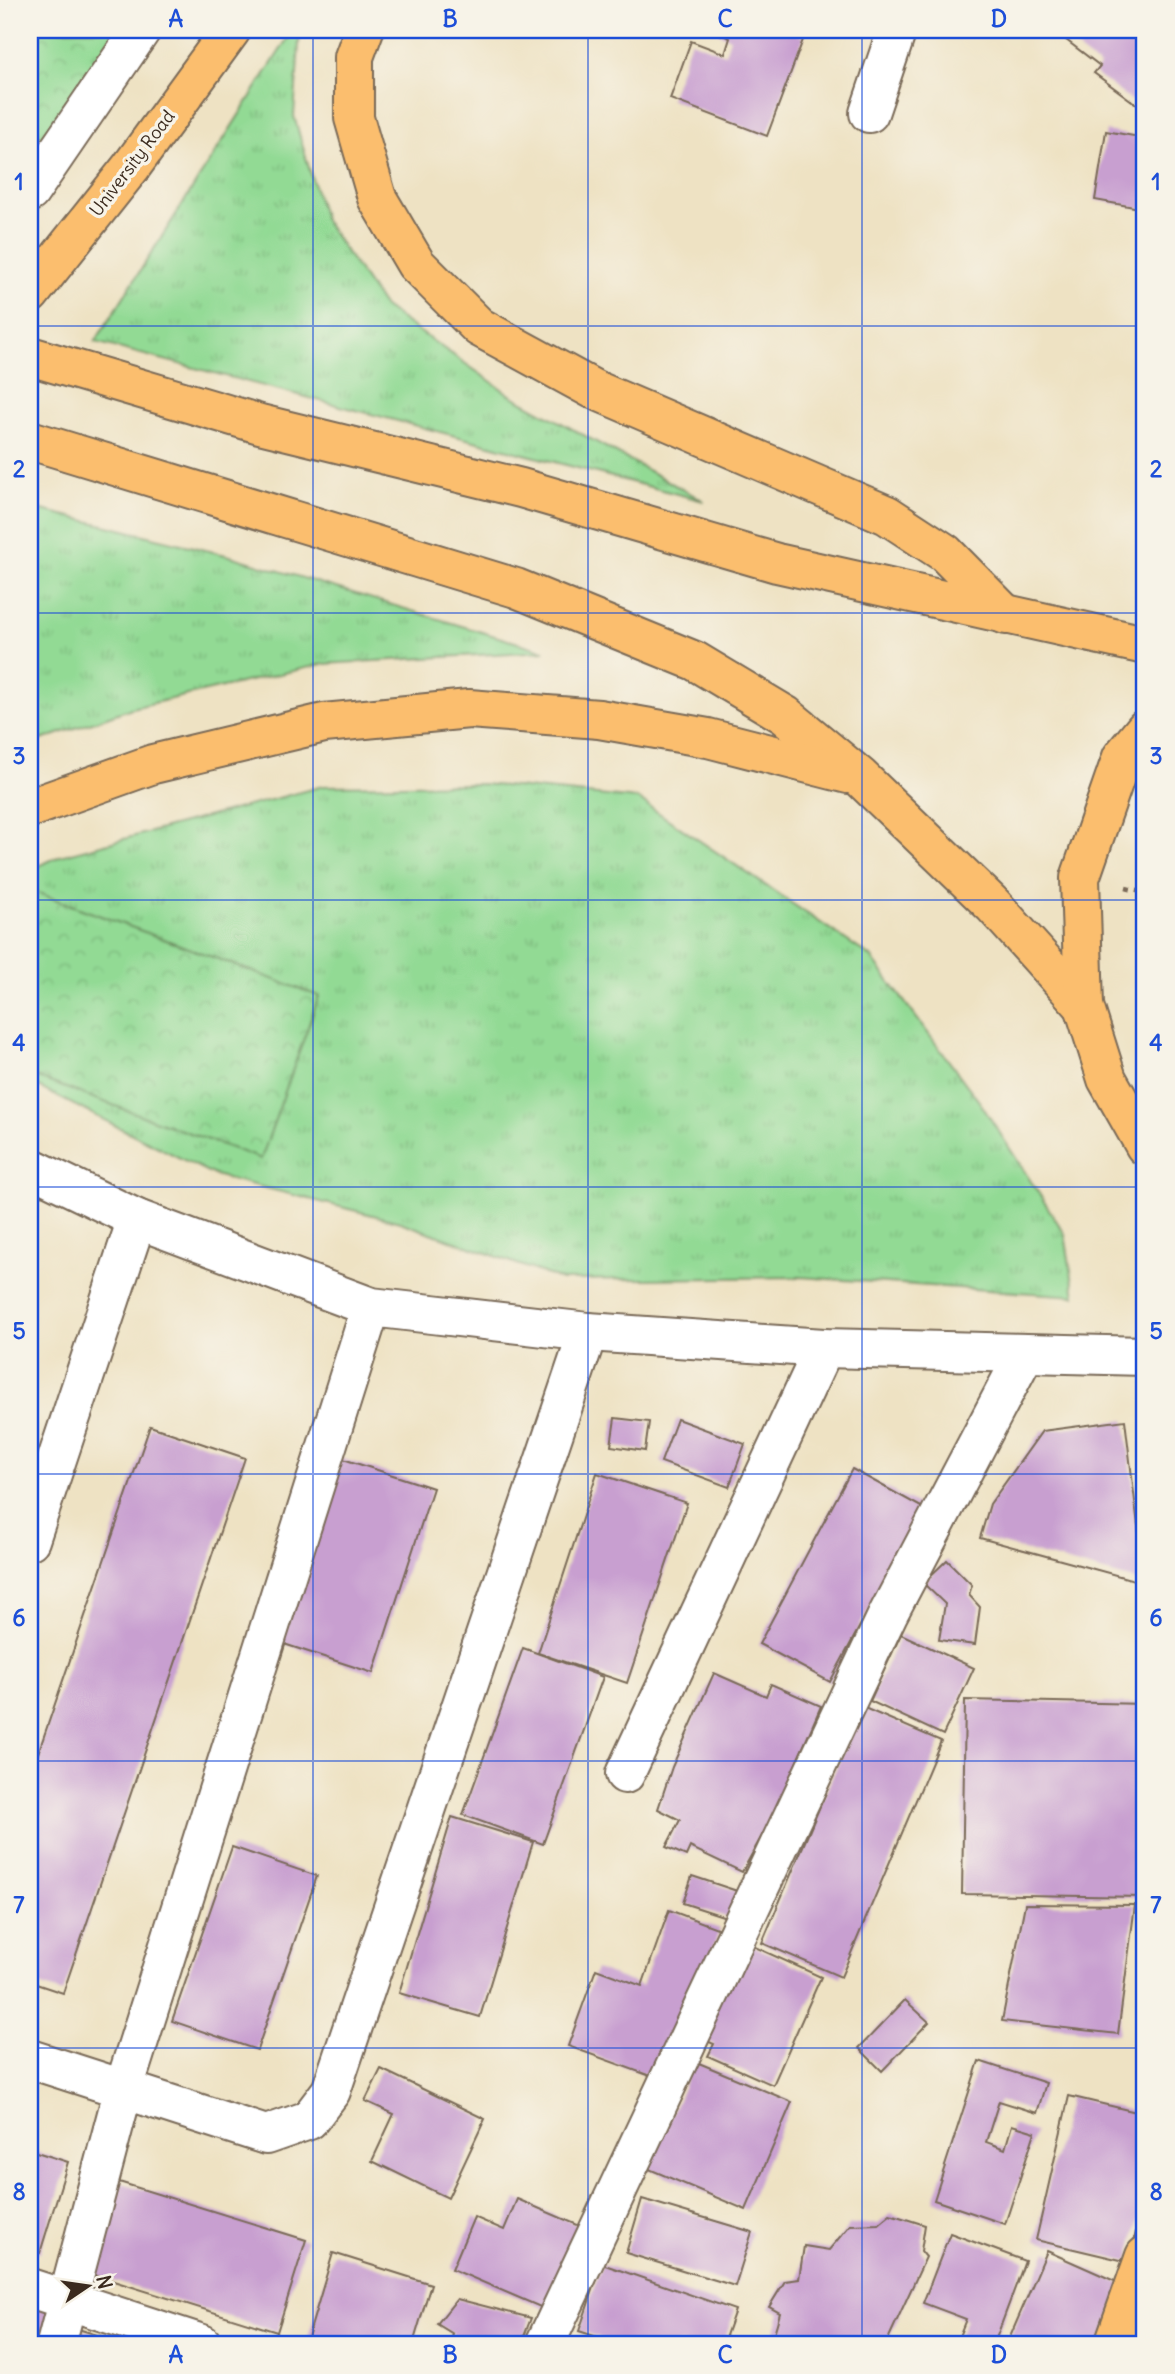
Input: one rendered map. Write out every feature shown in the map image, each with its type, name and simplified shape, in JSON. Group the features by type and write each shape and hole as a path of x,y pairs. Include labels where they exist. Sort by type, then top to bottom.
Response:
{"main road":[{"name":"University Road","path":"30,294 131,167 231,30"},
{"path":"364,30 354,57 354,118 377,198 416,264 479,327 593,389 887,515 945,553 1006,615"},
{"path":"30,356 260,424 521,488 777,563 1145,645"},
{"path":"30,440 516,588 695,661 785,715 860,777 993,905 1084,1006"},
{"path":"30,808 153,764 324,723 469,709 613,721 708,738 860,777"},
{"path":"1145,729 1122,757 1080,878 1084,1006 1107,1079 1145,1146"},
{"path":"1114,2344 1145,2256"}],"street":[{"path":"30,192 141,30"},
{"path":"869,113 897,30"},
{"path":"30,1167 137,1219 371,1307 589,1332 824,1348 1145,1356"},
{"path":"30,1540 137,1219"},
{"path":"56,2344 123,2091 371,1307"},
{"path":"30,2059 266,2135 309,2120 331,2091 589,1332"},
{"path":"625,1774 824,1348"},
{"path":"545,2344 888,1614 1024,1355"},
{"path":"30,2288 202,2344"}],"green space":[{"path":"30,30 151,30 30,222"},
{"path":"293,30 300,30 294,116 324,220 384,307 512,396 704,501 95,342"},
{"path":"30,507 230,556 545,651 323,664 132,708 30,744"},
{"path":"483,784 638,799 871,957 981,1104 1065,1234 1075,1296 800,1277 562,1280 400,1222 214,1175 30,1083 30,870 60,856 323,786"},
{"path":"30,890 319,996 261,1159 30,1075"}],"building":[{"path":"710,30 786,30 804,37 767,136 670,99 691,41 725,54 730,38"},
{"path":"1059,30 1145,30 1143,109 1094,73 1100,66 1057,33"},
{"path":"1106,131 1145,138 1145,209 1095,200"},
{"path":"615,1418 649,1422 645,1451 611,1446"},
{"path":"677,1419 745,1444 729,1487 661,1462"},
{"path":"1125,1420 1145,1583 980,1538 990,1504 1042,1431"},
{"path":"150,1426 245,1458 63,1993 30,1982 30,1777"},
{"path":"340,1458 433,1488 373,1673 281,1643"},
{"path":"852,1469 923,1508 830,1682 759,1644"},
{"path":"597,1473 687,1503 627,1683 538,1653"},
{"path":"947,1560 972,1585 969,1595 980,1607 975,1645 939,1640 945,1604 923,1583"},
{"path":"901,1634 974,1668 943,1735 870,1701"},
{"path":"523,1648 603,1677 543,1844 463,1815"},
{"path":"714,1673 766,1696 771,1684 821,1706 775,1812 742,1872 690,1847 686,1856 666,1847 680,1820 658,1809 672,1767"},
{"path":"965,1700 1145,1704 1145,1897 962,1894"},
{"path":"862,1707 941,1741 841,1977 762,1943"},
{"path":"452,1817 533,1842 480,2017 399,1993"},
{"path":"232,1847 317,1876 257,2050 172,2021"},
{"path":"692,1876 737,1891 729,1918 683,1903"},
{"path":"1025,1904 1135,1905 1118,2034 1002,2021"},
{"path":"669,1910 720,1929 664,2081 568,2046 596,1969 642,1986"},
{"path":"744,1942 821,1977 773,2085 708,2056 714,2044 702,2039"},
{"path":"905,2000 929,2022 882,2071 859,2048"},
{"path":"694,2061 792,2102 746,2210 649,2169"},
{"path":"979,2061 1046,2083 1037,2113 999,2101 986,2142 1005,2149 1012,2125 1035,2132 1005,2224 934,2200"},
{"path":"381,2069 485,2119 448,2198 372,2161 394,2114 365,2101"},
{"path":"1069,2096 1145,2114 1145,2192 1129,2262 1036,2240"},
{"path":"30,2150 68,2162 40,2253 30,2250"},
{"path":"119,2182 306,2240 277,2332 91,2274"},
{"path":"517,2199 587,2229 552,2312 452,2269 474,2217 504,2230"},
{"path":"642,2199 752,2232 735,2286 626,2253"},
{"path":"890,2214 925,2225 921,2251 926,2257 886,2344 771,2344 780,2313 769,2307 785,2281 799,2279 804,2246 829,2250 850,2225 878,2224"},
{"path":"950,2233 1025,2261 994,2344 956,2344 966,2319 923,2303"},
{"path":"1047,2251 1126,2286 1101,2344 1007,2344"},
{"path":"333,2253 431,2284 413,2344 306,2344"},
{"path":"602,2264 735,2310 723,2344 619,2344 579,2331"},
{"path":"457,2299 531,2318 521,2344 450,2344 453,2334 437,2324"},
{"path":"30,2307 52,2309 48,2344 30,2344"},
{"path":"78,2329 126,2344 73,2344"}]}
